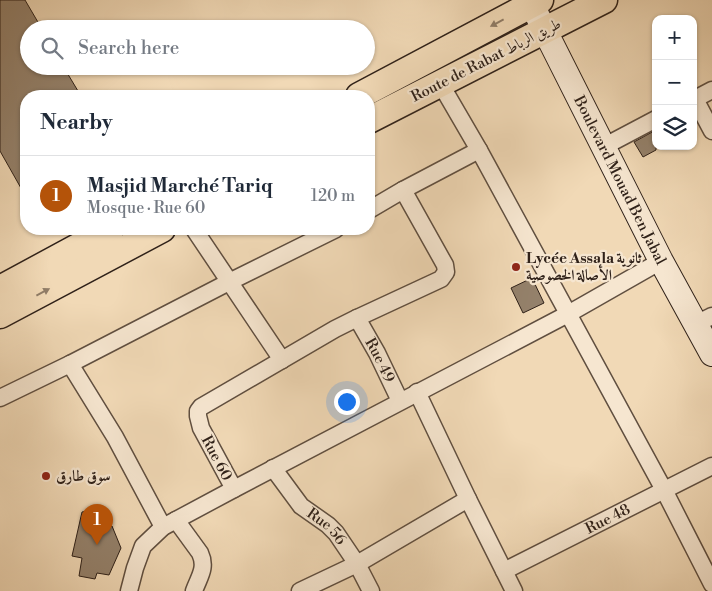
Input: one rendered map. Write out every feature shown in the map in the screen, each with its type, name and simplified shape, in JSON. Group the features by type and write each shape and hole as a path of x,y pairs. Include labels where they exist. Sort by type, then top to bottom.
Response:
{"main road":[{"name":"Route de Rabat طريق الرباط","path":"375,117 604,0"},
{"name":"Route de Rabat طريق الرباط","path":"370,90 536,2"},
{"path":"0,289 100,235"},
{"path":"0,315 151,235"}],"street":[{"name":"Boulevard Mouad Ben Jabal","path":"536,2 544,30 661,262 704,320 712,354"},
{"path":"440,83 479,150 664,490 712,584"},
{"path":"697,98 712,90"},
{"path":"697,104 712,131"},
{"path":"603,147 652,121"},
{"path":"375,206 479,150"},
{"path":"198,235 282,360 357,318 441,279 446,272 445,265 403,190"},
{"path":"0,398 324,235"},
{"path":"129,591 143,546 169,523 568,314 661,262"},
{"name":"Rue 49","path":"357,318 377,353 400,402"},
{"name":"Rue 60","path":"234,489 201,428 198,416 200,407 282,360"},
{"path":"70,364 169,523 200,553 203,570 194,591"},
{"path":"417,392 514,591"},
{"name":"Rue 48","path":"504,571 712,466"},
{"name":"Rue 56","path":"273,468 301,506 336,533 357,564 371,591"},
{"path":"300,591 357,564 468,499"}],"building":[{"path":"0,0 25,0 37,20 20,20 20,75 68,75 77,90 20,90 20,186 0,151"},
{"path":"652,132 652,150 656,150 643,157 634,142"},
{"path":"532,278 544,303 523,313 511,288"},
{"path":"92,510 100,527 112,526 121,548 109,575 97,573 95,579 79,576 82,558 72,556 82,512"}],"place":[{"name":"Lycée Assala ثانوية الأصالة الخصوصية","path":"516,267"},
{"name":"سوق طارق","path":"46,476"},
{"name":"Masjid Marché Tariq","path":"97,545"}]}
